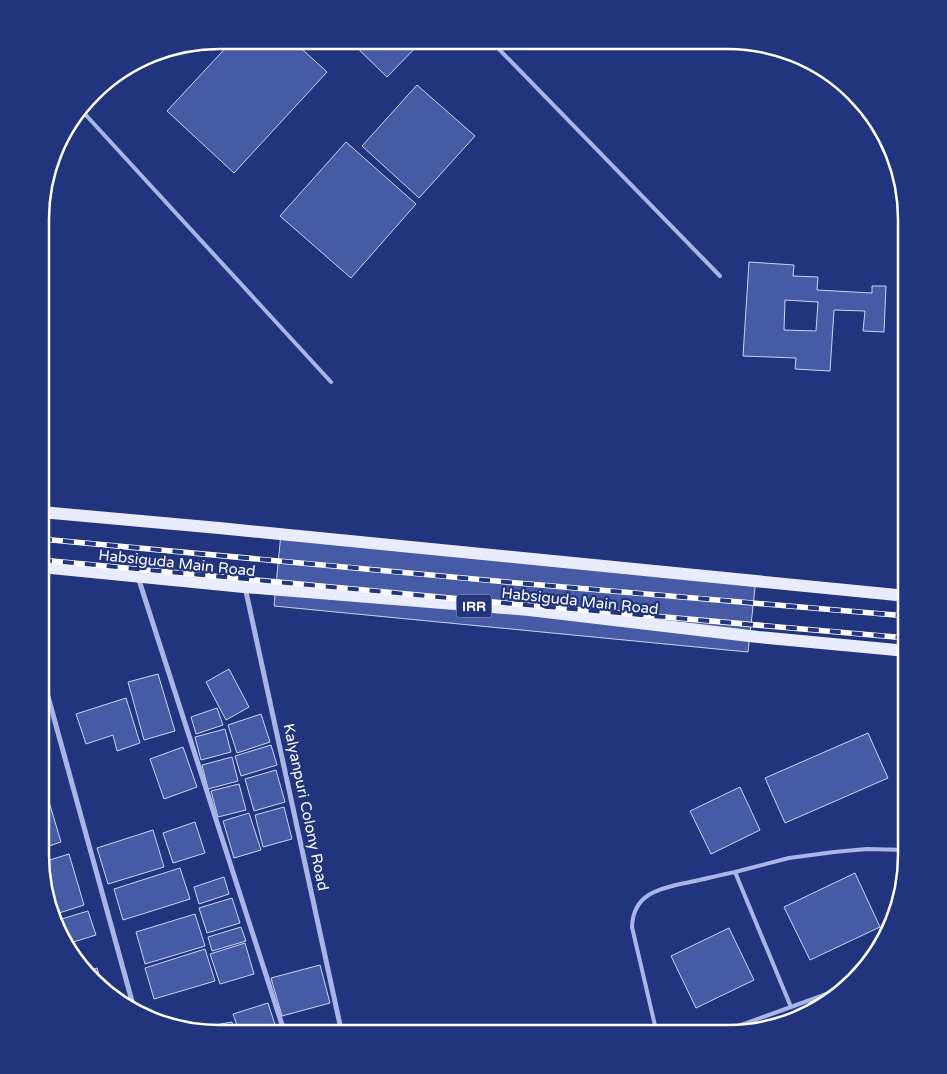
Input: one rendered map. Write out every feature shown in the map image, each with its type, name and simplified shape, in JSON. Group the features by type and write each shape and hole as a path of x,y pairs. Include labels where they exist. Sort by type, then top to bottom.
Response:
{"main road":[{"path":"49,513 898,595"},
{"name":"Habsiguda Main Road","path":"49,568 529,610 898,651"}],"street":[{"path":"138,576 282,1025"},
{"name":"Kalyanpuri Colony Road","path":"244,586 340,1025"},
{"path":"49,701 132,1001"}],"lane":[{"path":"498,49 720,276"},
{"path":"85,114 331,382"},
{"path":"655,1025 632,928 632,918 647,896 661,888 736,872 771,862 834,852 867,849 898,850"},
{"path":"736,872 791,1007"},
{"path":"742,1025 827,994"}],"building":[{"path":"225,49 302,49 327,72 234,173 167,111"},
{"path":"358,49 414,49 387,77"},
{"path":"417,85 475,136 419,198 362,146"},
{"path":"346,142 416,204 351,278 280,216"},
{"path":"749,262 794,265 793,276 818,277 817,290 872,293 872,286 886,286 884,332 863,331 865,311 834,310 830,371 795,369 796,358 743,356","holes":["785,300 818,302 816,331 784,330"]},
{"path":"281,533 756,579 748,652 274,606"},
{"path":"229,669 249,707 226,720 206,682"},
{"path":"158,674 175,731 144,740 128,682"},
{"path":"126,698 140,743 117,751 113,735 86,744 76,714"},
{"path":"217,708 223,725 196,734 191,717"},
{"path":"261,714 270,742 237,753 228,725"},
{"path":"225,729 231,752 201,760 195,737"},
{"path":"868,733 888,778 785,823 765,778"},
{"path":"271,745 277,765 241,776 235,756"},
{"path":"183,747 197,787 164,799 150,759"},
{"path":"232,757 238,781 208,789 202,765"},
{"path":"276,770 285,802 254,811 245,779"},
{"path":"239,784 246,810 218,817 211,791"},
{"path":"740,787 760,830 711,854 690,811"},
{"path":"49,802 61,842 49,846"},
{"path":"284,807 292,839 263,847 255,815"},
{"path":"249,813 261,850 234,858 223,821"},
{"path":"195,822 205,853 173,863 163,833"},
{"path":"153,830 164,867 108,884 97,848"},
{"path":"69,854 84,905 59,913 52,888 49,860"},
{"path":"180,868 190,899 123,920 114,889"},
{"path":"855,873 880,927 810,960 784,907"},
{"path":"224,877 229,894 199,904 194,887"},
{"path":"232,898 240,923 207,933 199,908"},
{"path":"88,911 96,935 73,942 62,919"},
{"path":"195,914 205,946 145,964 136,932"},
{"path":"241,927 246,941 212,951 208,937"},
{"path":"729,928 754,980 696,1008 671,956"},
{"path":"245,943 254,974 220,984 210,954"},
{"path":"205,949 215,981 154,999 145,968"},
{"path":"320,965 330,1003 282,1016 271,978"},
{"path":"268,1003 275,1025 237,1025 233,1014"},
{"path":"232,1022 232,1025 215,1025"}],"railway":[{"path":"49,540 517,583 898,615"},
{"path":"49,561 898,637"}]}
